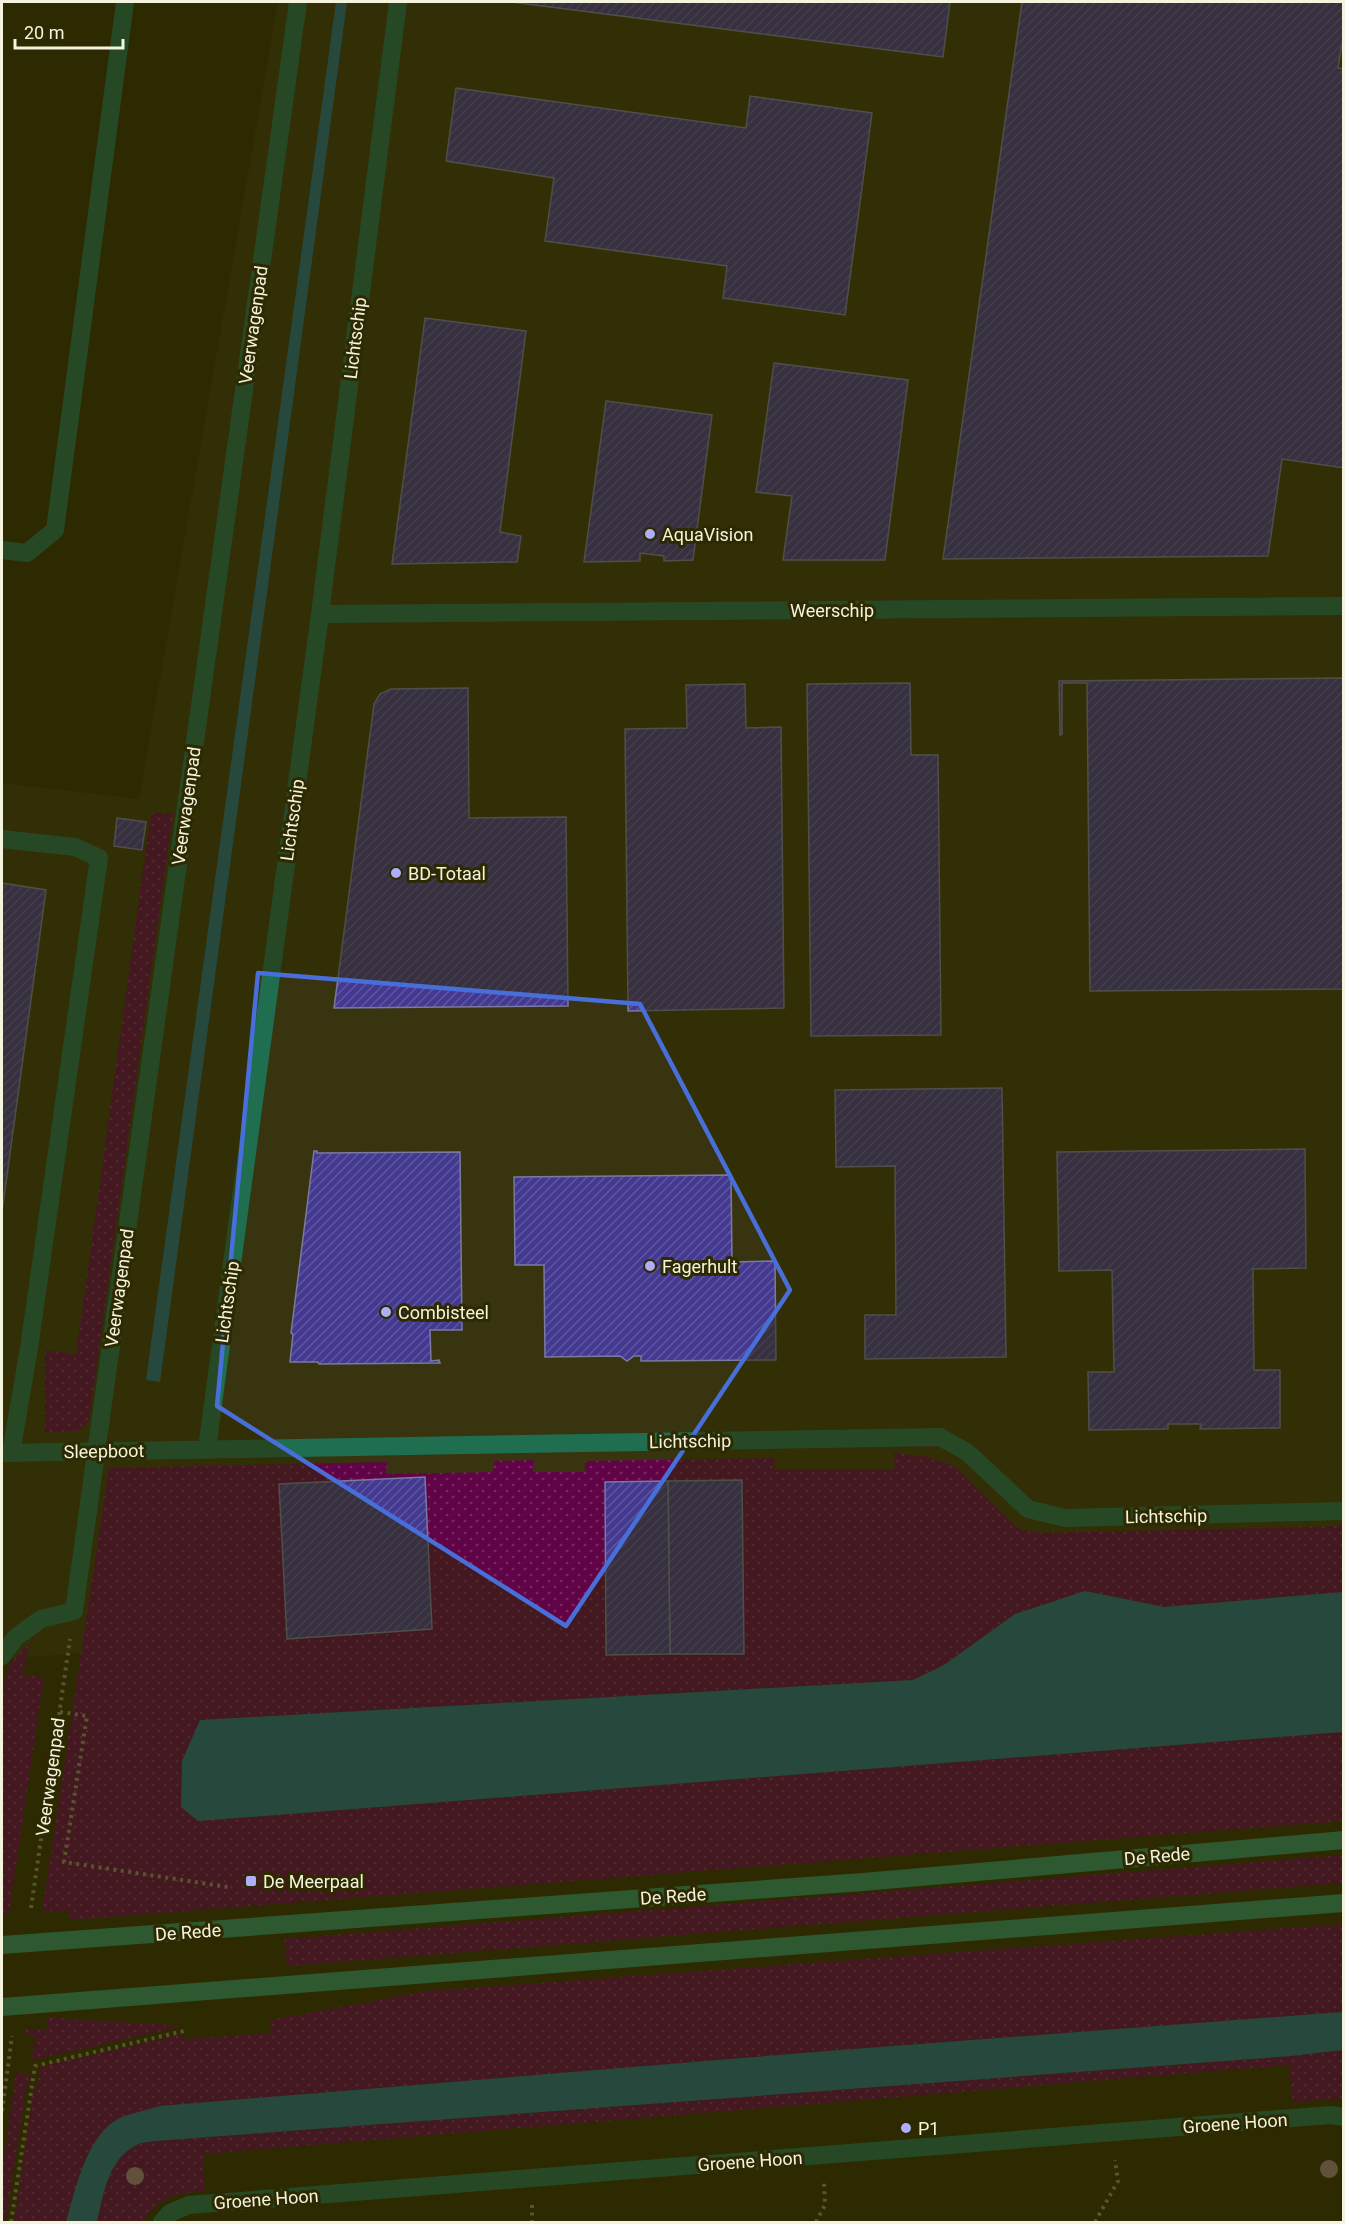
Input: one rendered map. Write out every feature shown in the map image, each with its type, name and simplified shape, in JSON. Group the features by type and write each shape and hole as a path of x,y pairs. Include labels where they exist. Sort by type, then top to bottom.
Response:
{"main road":[{"name":"De Rede","path":"2,1945 874,1881 1344,1840"},
{"path":"2,2007 1344,1903"}],"street":[{"path":"2,550 27,553 55,530 125,2"},
{"name":"Veerwagenpad","path":"74,1611 298,2"},
{"name":"Lichtschip","path":"398,2 320,614 207,1448 940,1437 967,1452 1028,1509 1065,1518 1344,1511"},
{"name":"Weerschip","path":"320,614 1344,606"},
{"path":"2,839 75,847 99,858 30,1336 6,1453"},
{"name":"Sleepboot","path":"6,1453 207,1448"},
{"path":"2,1656 16,1637 41,1619 74,1611"},
{"name":"Groene Hoon","path":"162,2223 170,2213 189,2205 1331,2115 1344,2117"}],"path":[{"name":"Veerwagenpad","path":"31,1908 74,1611"},
{"path":"60,1712 87,1716 64,1862 228,1887"},
{"path":"11,2223 35,2066 184,2031"},
{"path":"2,2111 12,2036"},
{"path":"1095,2223 1118,2181 1112,2132"},
{"path":"816,2223 825,2205 823,2155"}],"highlighted area":[{"path":"258,973 640,1004 790,1290 566,1626 217,1406"}],"shaded area":[{"path":"278,2 1343,2 1343,1581 600,1684 432,1629 2,1659 2,783 139,799"},
{"path":"151,813 173,813 89,1421 80,1430 45,1433 45,1350 76,1355"},
{"path":"894,1453 928,1457 954,1466 1022,1530 1042,1533 1343,1526 1343,1592 1164,1607 1085,1591 1015,1614 944,1665 913,1680 200,1720 182,1761 181,1807 199,1821 1343,1732 1343,1821 70,1920 67,1910 42,1912 109,1468 387,1462 386,1474 493,1472 494,1461 533,1460 533,1472 585,1472 585,1461 774,1458 775,1470 895,1469"},
{"path":"30,1643 23,1675 44,1677 9,1913 2,1913 2,1693 10,1663"},
{"path":"1343,1855 1343,1883 287,1966 284,1939"},
{"path":"1343,1924 1343,2012 827,2051 160,2106 85,2159 66,2222 14,2222 34,2088 37,2088 40,2067 184,2034 184,2039 271,2033 270,2020 428,1991"},
{"path":"48,2018 184,2026 32,2060 35,2037 25,2034 25,2030 46,2030"},
{"path":"1343,2050 1343,2098 1293,2103 1289,2065 203,2154 205,2191 184,2193 169,2198 156,2206 142,2222 97,2222 113,2168 127,2151 148,2142 1291,2056"},
{"path":"16,2072 31,2076 30,2082 27,2082 6,2222 2,2222 2,2171"}],"water":[{"path":"336,2 347,2 160,1382 146,1380"},
{"path":"1085,1591 1164,1607 1343,1592 1343,1732 198,1821 181,1807 182,1761 200,1720 913,1680 944,1665 1015,1614"},
{"path":"1343,2012 1343,2050 1291,2056 146,2142 127,2151 113,2168 97,2222 66,2222 78,2179 99,2136 120,2118 160,2106 827,2051"}],"building":[{"path":"511,2 950,2 943,57"},
{"path":"1022,2 1344,2 1344,32 1338,68 1344,69 1344,468 1282,459 1268,556 943,559"},
{"path":"456,88 746,128 750,96 872,113 845,315 723,298 727,266 545,241 554,178 446,161"},
{"path":"425,318 526,331 500,532 521,536 517,562 392,564"},
{"path":"774,363 908,380 885,560 783,560 792,496 756,492"},
{"path":"606,401 712,415 693,560 664,561 664,556 640,553 640,561 584,562"},
{"path":"1344,678 1344,989 1090,991 1087,683 1062,683 1062,734 1060,735 1059,681"},
{"path":"910,683 911,755 938,755 941,1035 811,1036 807,684"},
{"path":"745,684 746,728 781,727 784,1008 628,1011 625,729 687,728 686,685"},
{"path":"468,688 469,818 566,817 568,1006 334,1008 374,704 380,694 391,689"},
{"path":"117,818 146,822 142,850 114,846"},
{"path":"2,883 46,890 2,1212"},
{"path":"1002,1088 1006,1357 865,1359 865,1315 896,1315 895,1166 836,1167 835,1090"},
{"path":"1305,1149 1306,1268 1253,1269 1254,1370 1280,1370 1280,1428 1200,1429 1201,1424 1168,1424 1168,1429 1089,1430 1088,1372 1114,1372 1112,1270 1059,1271 1057,1152"},
{"path":"314,1151 317,1153 460,1152 462,1330 430,1330 431,1361 439,1360 440,1363 319,1364 318,1362 290,1362 293,1334 291,1333"},
{"path":"731,1175 732,1262 775,1261 776,1360 641,1361 641,1356 634,1356 627,1361 620,1356 545,1357 544,1265 515,1265 514,1177"},
{"path":"425,1477 432,1629 287,1639 279,1484"},
{"path":"742,1480 744,1654 670,1654 668,1481"},
{"path":"668,1481 670,1654 606,1655 605,1482"}],"place":[{"name":"AquaVision","path":"650,534"},
{"name":"BD-Totaal","path":"396,873"},
{"name":"Fagerhult","path":"650,1266"},
{"name":"Combisteel","path":"386,1312"},
{"name":"De Meerpaal","path":"251,1881"},
{"name":"P1","path":"906,2128"}]}
